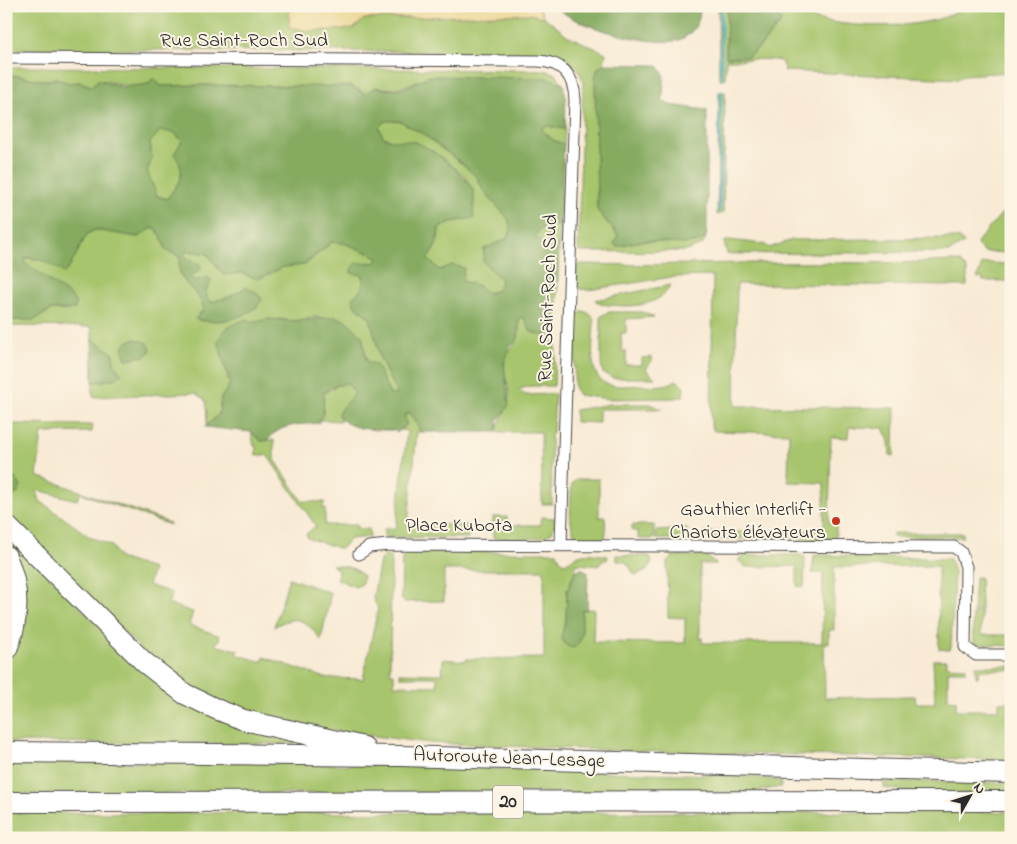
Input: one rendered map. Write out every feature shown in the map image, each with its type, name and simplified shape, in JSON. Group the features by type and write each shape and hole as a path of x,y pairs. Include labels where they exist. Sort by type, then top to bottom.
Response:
{"highway":[{"path":"6,525 144,662 170,684 195,700 258,724 400,756"},
{"path":"6,556 14,579 17,603 15,626 6,651"},
{"name":"Autoroute Jean-Lesage","path":"6,752 400,756 1011,773"},
{"name":"Autoroute Jean-Lesage","path":"6,802 1011,801"}],"street":[{"name":"Rue Saint-Roch Sud","path":"6,58 538,61 552,62 563,68 572,82 575,100 561,544"},
{"name":"Place Kubota","path":"359,554 376,546 561,544"},
{"path":"561,544 954,547 961,552 966,567 965,647 976,655 1011,655"}],"green space":[{"path":"6,6 294,6 289,14 353,29 364,19 529,14 544,17 568,36 606,53 604,64 598,68 595,77 597,210 618,236 617,247 644,241 685,244 700,241 706,237 703,244 687,251 580,252 578,249 583,81 579,71 572,64 564,58 555,55 515,52 6,49"},
{"path":"556,6 699,6 700,12 697,24 690,33 679,40 668,42 634,38 595,28 564,14"},
{"path":"718,6 727,6 726,57 745,56 752,53 780,25 764,6 771,6 835,23 874,26 916,24 935,20 952,14 965,6 1011,9 1011,72 964,75 957,79 785,71 781,61 761,59 726,60 725,79 719,79"},
{"path":"727,6 764,6 782,21 748,57 726,57"},
{"path":"604,64 656,65 660,68 664,77 663,101 670,105 707,110 707,227 706,237 700,241 685,244 644,241 617,247 614,243 618,235 597,210 595,77 598,68"},
{"path":"6,67 544,70 556,74 565,87 562,83 416,81 396,88 375,87 365,94 359,89 235,85 161,86 156,80 140,86 127,86 98,80 91,86 80,82 69,83 56,78 37,80 19,76 6,76"},
{"path":"14,75 47,81 56,78 69,83 80,82 91,86 98,80 124,87 149,84 153,78 161,86 351,86 365,94 375,87 390,90 404,88 429,76 548,78 562,83 566,96 565,129 546,126 541,129 554,141 564,144 560,223 540,229 535,237 542,243 559,245 558,284 547,288 552,295 547,305 541,305 550,328 546,336 531,332 524,318 519,318 518,339 510,347 504,363 509,405 498,420 497,432 420,432 415,419 409,413 405,415 406,425 397,433 394,430 355,427 342,420 338,414 355,393 347,383 331,387 324,393 323,415 319,423 291,426 279,430 268,440 261,441 251,432 205,427 219,414 221,398 230,384 218,341 220,336 229,327 247,319 255,322 269,319 293,321 336,317 347,321 362,336 367,362 376,364 390,395 397,394 381,361 370,318 355,305 352,298 361,288 363,275 351,273 351,269 357,263 376,263 378,257 344,243 331,242 304,265 284,267 258,279 241,273 223,275 208,254 187,251 184,255 187,259 200,264 201,270 190,276 195,281 206,277 212,280 206,294 211,302 229,297 246,287 256,292 262,299 257,306 242,316 222,321 203,321 195,319 204,310 198,296 181,274 179,266 180,257 166,250 161,236 154,227 138,237 95,230 87,234 69,268 64,273 37,259 26,258 24,262 72,297 76,304 75,309 51,310 34,320 6,320 6,76","holes":["385,121 400,121 423,134 465,166 478,179 484,192 508,218 511,230 506,239 484,249 483,261 501,280 498,290 487,293 479,286 462,281 464,268 452,265 440,270 427,259 436,245 439,228 451,222 474,218 473,191 464,177 438,155 421,144 383,137 379,127","160,131 174,132 182,141 174,154 180,167 180,177 167,199 157,196 147,171 152,159 150,142"]},
{"path":"719,92 725,92 723,213 717,215"},
{"path":"385,121 400,121 423,134 465,166 478,179 484,192 508,218 512,230 506,239 484,249 483,261 501,280 499,290 487,293 479,286 462,281 452,265 440,270 427,259 436,245 439,228 451,222 464,220 472,209 474,192 464,175 443,159 415,142 396,142 383,137 379,127"},
{"path":"542,127 565,129 564,144 555,141 543,132"},
{"path":"160,131 174,132 182,141 182,177 168,199 157,196 147,171 152,159 150,142"},
{"path":"1002,213 1011,218 1011,253 984,252 977,245 978,241"},
{"path":"560,223 559,245 546,244 535,237 540,229"},
{"path":"154,227 161,236 166,250 180,257 179,266 181,274 202,303 204,310 198,314 200,321 231,319 258,307 246,287 229,297 211,302 207,298 205,290 210,284 195,281 189,275 201,270 194,261 187,260 184,255 187,251 208,254 223,275 241,273 251,277 284,267 305,265 332,242 344,243 378,257 376,263 367,262 363,275 363,285 355,305 370,318 381,361 397,394 390,395 383,379 367,362 362,336 347,321 316,317 293,321 280,319 255,322 221,353 230,384 221,398 219,414 205,427 207,423 206,401 195,393 93,397 93,382 103,382 114,363 113,353 92,339 92,327 6,326 6,320 34,320 51,310 70,311 23,262 26,258 36,258 69,268 87,234 95,230 138,237"},
{"path":"960,238 964,243 950,252 727,254 724,242 729,240 764,244 769,248 792,240"},
{"path":"960,262 967,269 967,286 737,284 735,406 895,408 894,456 890,455 889,441 883,428 849,427 848,438 831,437 829,523 836,524 836,539 769,539 766,536 766,531 824,530 824,483 788,482 789,433 714,431 711,426 713,276 672,277 588,290 580,289 576,285 577,266 581,264"},
{"path":"982,264 1011,264 1011,281 983,281 982,278 977,278"},
{"path":"558,284 554,386 531,386 519,389 525,395 555,394 553,432 551,433 552,504 542,504 541,432 497,432 509,401 504,366 508,354 518,338 519,318 524,317 528,324 550,320 541,305 549,285"},
{"path":"671,285 658,299 640,305 600,304 595,300"},
{"path":"584,311 592,315 594,320 593,356 596,374 600,380 615,386 653,386 672,383 676,380 684,386 683,396 676,398 609,399 579,395 574,387 576,315"},
{"path":"609,312 642,312 654,317 626,319 626,334 621,333 622,351 626,351 626,365 642,365 642,358 652,357 652,361 646,369 655,378 613,378 603,373 601,364 601,316"},
{"path":"92,339 113,353 114,363 122,374 115,379 93,382"},
{"path":"136,339 148,343 151,350 146,356 126,359 123,351 124,345 128,341"},
{"path":"341,383 347,383 355,393 338,414 341,421 319,420 323,415 324,393"},
{"path":"610,404 650,404 662,409 599,409 599,423 575,422 575,410"},
{"path":"409,413 420,428 420,432 417,432 408,524 467,525 468,538 384,536 384,529 396,528 407,431 401,430 406,425 405,415"},
{"path":"6,424 93,425 92,432 42,433 37,476 170,523 170,525 80,493 77,500 37,490 40,501 90,537 112,546 119,558 153,569 148,585 172,593 168,604 193,612 189,625 220,636 218,642 215,642 217,646 238,650 236,654 262,662 264,657 326,678 363,679 378,608 373,598 380,560 385,555 391,558 390,673 394,673 394,685 437,686 437,677 400,677 400,673 442,674 443,659 466,661 466,659 544,658 544,570 444,570 444,601 404,602 401,599 402,558 408,552 557,552 560,560 565,563 582,554 608,556 607,560 603,560 599,566 577,564 567,591 566,619 561,638 567,646 574,648 582,610 594,609 593,642 685,643 685,618 668,617 667,561 672,556 706,555 716,564 700,564 700,638 702,638 702,643 822,643 823,573 812,573 814,555 950,559 954,572 951,648 948,650 939,649 938,566 834,567 834,630 829,630 829,643 824,643 825,698 915,696 916,703 935,703 933,660 947,660 947,666 966,667 966,671 948,671 948,699 956,700 956,710 999,710 999,702 1011,702 1011,760 630,751 431,743 325,730 245,712 201,694 160,668 6,514 6,489 8,492 15,478 6,479"},
{"path":"251,432 261,441 274,440 274,458 302,501 325,502 322,508 325,508 325,525 357,525 357,529 369,529 370,537 350,539 341,549 308,538 306,534 316,526 267,455 256,455 256,446 254,446"},
{"path":"15,478 21,486 17,494 12,495 6,489 6,479"},
{"path":"577,479 599,479 599,517 605,517 606,534 604,539 580,539 573,530 570,514 571,489 572,483"},
{"path":"493,517 507,517 508,525 541,525 541,517 555,518 555,524 551,533 540,538 493,538"},
{"path":"632,525 654,525 654,539 638,539 638,531 632,531"},
{"path":"687,529 687,539 656,539 656,531"},
{"path":"6,532 146,673 295,736 295,744 6,742 6,665 10,658 13,555 6,543"},
{"path":"704,532 749,532 749,535 746,539 704,539"},
{"path":"893,533 963,533 963,537 893,537"},
{"path":"616,555 647,556 650,557 652,562 647,571 635,575 626,562 617,561"},
{"path":"743,555 802,555 805,557 804,587 797,586 797,566 746,567 738,560"},
{"path":"332,565 357,571 363,576 362,584 355,587 337,579 338,570"},
{"path":"583,569 588,572 587,610 582,610 582,635 574,648 567,646 561,638 566,619 567,591 576,570"},
{"path":"975,577 980,577 981,610 973,610"},
{"path":"289,578 331,593 321,640 306,623 300,621 289,620 274,627"},
{"path":"973,612 981,612 981,635 1011,635 1011,646 975,644 973,639"},
{"path":"976,666 1011,666 1011,670 979,670 978,677 976,677"},
{"path":"250,762 748,776 781,781 781,787 752,792 6,794 6,763"},
{"path":"900,781 1011,783 1011,794 916,793 884,788 884,783"},
{"path":"1011,812 1011,838 6,838 6,813"}],"sand":[{"path":"294,6 538,6 544,17 529,14 364,19 353,29 309,31 289,27 289,14"}],"waterway":[{"path":"721,6 721,78"},
{"path":"719,211 721,92"}],"place":[{"name":"Gauthier Interlift - Chariots élévateurs","path":"836,521"}]}
